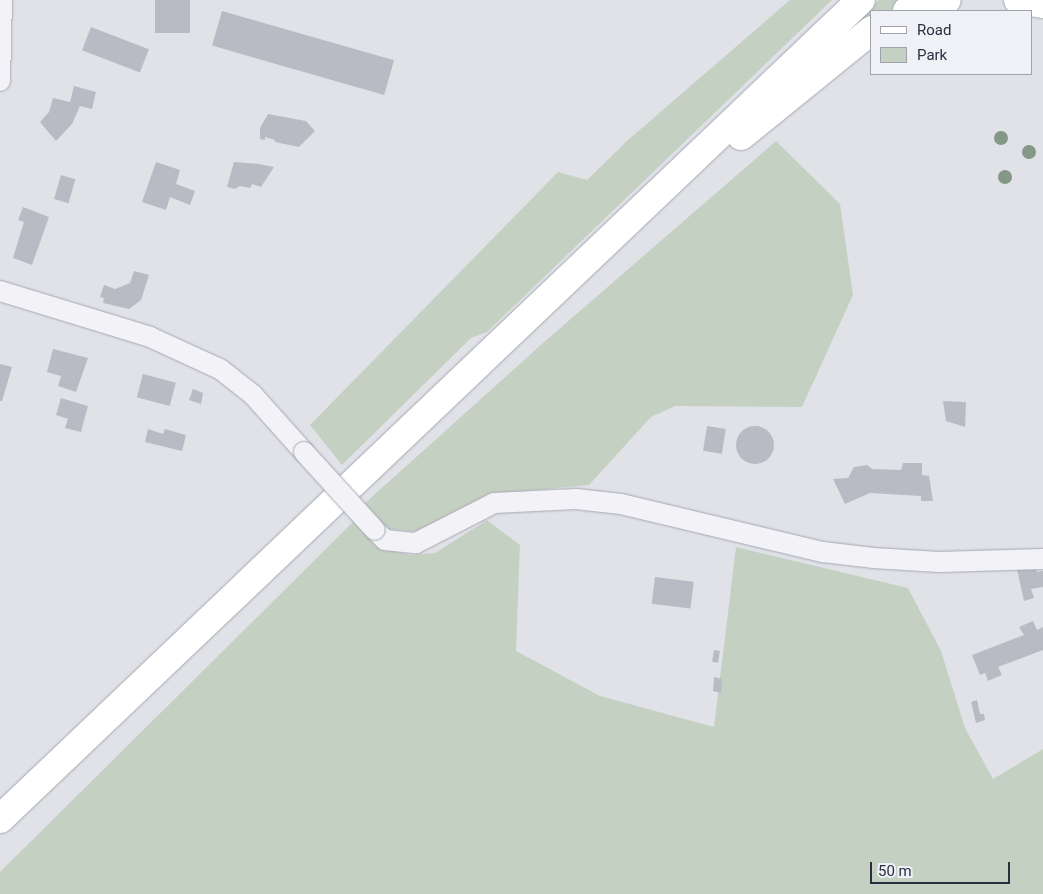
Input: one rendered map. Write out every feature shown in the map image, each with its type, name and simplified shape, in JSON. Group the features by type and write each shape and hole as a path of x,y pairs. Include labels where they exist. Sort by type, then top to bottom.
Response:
{"main road":[{"path":"0,819 610,241 717,135 861,0"},
{"path":"912,10 947,0"},
{"path":"1018,0 1043,4"},
{"path":"610,241 654,215 727,148 870,32"}],"street":[{"path":"0,81 2,0"},
{"path":"0,291 150,338 220,369 253,395 385,540 416,543 494,504 576,499 621,504 823,552 873,558 939,562 1043,559"}],"green space":[{"path":"790,0 832,0 487,332 471,338 342,465 310,425 558,172 587,180 628,140"},
{"path":"879,0 913,0 890,10 870,10 870,19 849,28"},
{"path":"776,141 840,204 853,295 802,407 675,406 651,417 589,485 486,495 436,527 418,532 388,529 364,504 543,343"},
{"path":"355,520 385,549 410,555 435,553 487,520 520,545 516,651 600,696 714,727 736,547 908,588 941,651 965,728 993,779 1043,749 1043,894 0,894 0,872"}],"building":[{"path":"155,0 190,0 190,33 155,33"},
{"path":"222,11 394,60 384,95 212,46"},
{"path":"91,27 149,49 140,73 82,50"},
{"path":"74,86 96,92 92,109 80,106 72,124 56,141 40,122 49,112 53,98 70,102"},
{"path":"268,114 306,121 315,131 299,147 275,142 275,140 265,137 265,140 260,139 260,128"},
{"path":"156,162 180,170 176,184 195,191 190,205 170,197 166,210 142,202"},
{"path":"234,162 274,167 261,187 252,184 250,188 240,186 235,189 227,187"},
{"path":"61,175 75,179 69,203 54,199"},
{"path":"23,207 49,217 32,265 13,258 24,222 18,220"},
{"path":"134,271 149,275 141,300 129,309 103,303 104,298 100,297 104,285 115,289 130,283"},
{"path":"53,349 88,358 76,392 58,386 61,376 47,372"},
{"path":"0,364 12,367 2,401 0,401"},
{"path":"143,374 176,383 170,406 137,397"},
{"path":"193,389 203,393 201,404 189,400"},
{"path":"61,398 88,406 81,432 65,428 68,419 56,415"},
{"path":"943,401 966,402 965,427 946,421"},
{"path":"707,426 726,429 722,454 703,451"},
{"path":"755,426 769,431 774,445 769,459 755,464 741,459 736,445 741,431"},
{"path":"148,429 163,434 165,429 186,435 182,451 145,442"},
{"path":"903,463 922,463 922,475 929,476 933,501 921,501 921,496 870,493 845,504 833,479 848,478 854,467 867,465 872,469 901,470"},
{"path":"1035,565 1037,572 1043,571 1043,587 1031,589 1034,598 1024,601 1017,569"},
{"path":"655,577 694,582 690,609 652,604"},
{"path":"1033,621 1037,630 1043,627 1043,650 998,667 1002,675 988,681 985,673 980,675 972,655 1024,635 1019,627"},
{"path":"714,650 720,651 718,663 712,662"},
{"path":"714,677 722,679 721,693 713,691"},
{"path":"977,700 980,714 984,714 985,720 976,723 971,702"}]}
